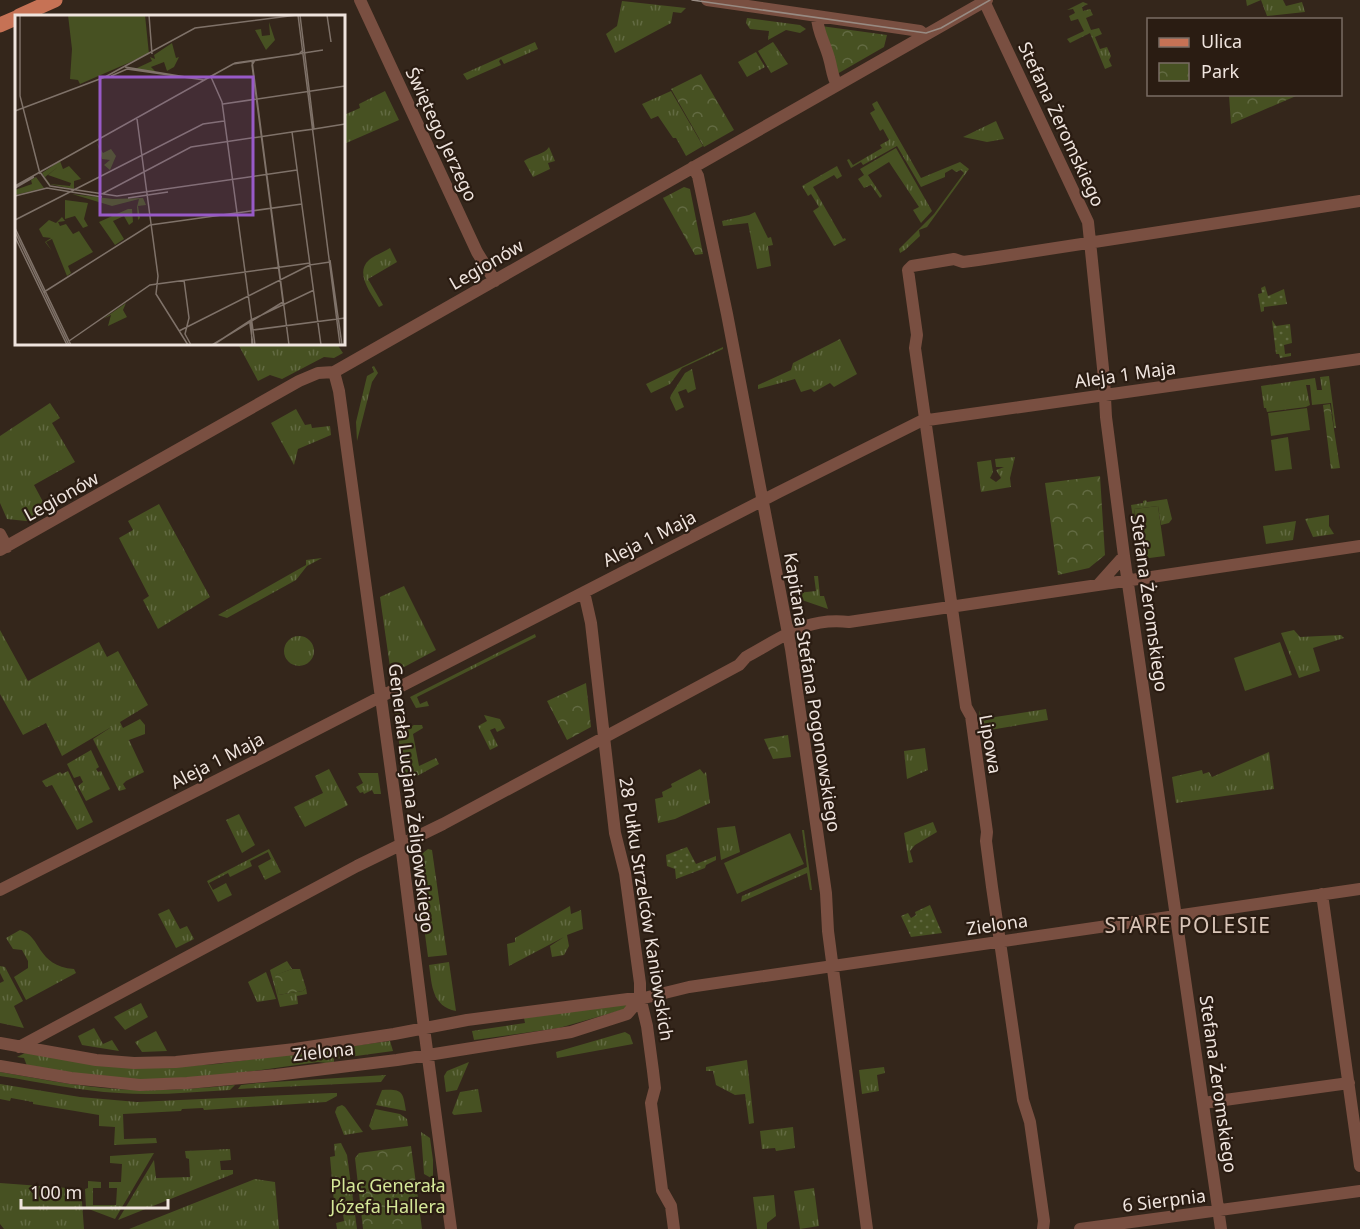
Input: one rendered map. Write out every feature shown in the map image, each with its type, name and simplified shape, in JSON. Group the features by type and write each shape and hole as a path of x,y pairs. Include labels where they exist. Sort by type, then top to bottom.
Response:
{"main road":[{"path":"22,15 53,1"},
{"path":"0,25 15,18"}],"street":[{"name":"Świętego Jerzego","path":"360,0 477,252 495,281"},
{"path":"707,0 921,31 926,35"},
{"name":"Legionów","path":"3,549 299,381 318,373 334,372 986,1"},
{"name":"Stefana Żeromskiego","path":"986,1 1088,222 1124,556 1221,1229"},
{"path":"817,16 818,27 837,85"},
{"name":"Kapitana Stefana Pogonowskiego","path":"693,167 698,176 727,314 791,649 826,893 832,966 867,1229"},
{"path":"1091,242 1360,201"},
{"name":"Lipowa","path":"1043,1229 1044,1221 1030,1122 1023,1100 992,887 971,716 966,707 951,606 915,348 917,335 908,273 912,266 954,259 963,262 978,260 1091,242"},
{"name":"Aleja 1 Maja","path":"0,890 763,500 926,420 1360,359"},
{"name":"Generała Lucjana Żeligowskiego","path":"334,372 339,391 381,697 451,1229"},
{"path":"0,534 3,549"},
{"path":"19,1047 357,866 605,738 739,665 746,657 787,634 811,624 831,620 849,622 1360,546"},
{"path":"1098,585 1124,556"},
{"name":"28 Pułku Strzelców Kaniowskich","path":"584,592 588,605 615,833 625,873 640,982 640,999 647,1026 653,1071 655,1088 651,1103 662,1190 671,1206 674,1229"},
{"name":"Zielona","path":"0,1043 117,1062 176,1062 242,1056 467,1020 640,999 689,987 1360,889"},
{"path":"1322,894 1360,1166"},
{"name":"Zielona","path":"0,1066 98,1082 164,1084 342,1068 571,1032 627,1014 640,999"},
{"path":"1203,1103 1349,1083"},
{"name":"6 Sierpnia","path":"1080,1229 1360,1191"}],"green space":[{"path":"1246,0 1261,0 1247,6"},
{"path":"1261,0 1283,0 1286,6 1302,2 1305,12 1267,16"},
{"path":"622,1 686,8 681,13 673,12 671,23 615,53 606,34 617,26"},
{"path":"1083,2 1088,4 1082,7 1083,11 1090,9 1093,15 1086,18 1091,30 1099,28 1102,34 1095,37 1100,49 1107,47 1111,56 1109,60 1112,66 1105,69 1090,33 1070,43 1067,39 1084,31 1078,19 1071,21 1069,16 1075,13 1073,9 1067,10"},
{"path":"747,18 800,25 806,29 800,33 786,30 768,40 769,31 750,29 746,23"},
{"path":"821,26 887,35 884,47 837,74"},
{"path":"535,42 538,49 504,64 501,59 499,61 501,65 467,80 463,74"},
{"path":"773,42 788,64 771,73 758,51"},
{"path":"756,52 765,67 747,77 738,62"},
{"path":"701,74 734,130 704,147 671,89"},
{"path":"385,91 399,120 345,144 345,115 360,108 359,104"},
{"path":"671,91 703,146 686,156 676,138 673,138 658,116 651,119 642,104"},
{"path":"1229,96 1296,96 1231,124"},
{"path":"877,101 921,178 960,162 969,169 927,227 919,230 920,236 900,253 899,249 934,214 964,173 961,170 956,172 952,169 945,173 945,177 921,187 897,146 863,165 861,162 851,168 847,160 849,159 853,165 882,148 880,145 889,140 883,129 880,131 870,113 875,110 872,104"},
{"path":"996,121 1004,139 987,142 963,137"},
{"path":"549,147 555,161 548,163 550,169 533,177 524,161 544,152"},
{"path":"896,148 932,211 921,223 913,210 919,207 889,162 868,175 882,196 880,198 871,185 864,188 858,179 864,175 860,169"},
{"path":"837,166 842,176 837,179 834,175 813,187 843,239 846,240 834,246 813,211 819,207 811,194 808,196 802,186"},
{"path":"684,187 690,189 703,254 695,255 663,198"},
{"path":"755,212 768,238 771,237 773,245 768,246 771,266 757,269 748,223 723,226 722,221"},
{"path":"390,248 397,262 368,279 383,305 379,307 366,284 363,271 369,260"},
{"path":"1265,286 1268,296 1284,289 1287,304 1264,307 1264,311 1261,312 1258,294 1262,293 1261,288"},
{"path":"1272,320 1276,326 1290,324 1292,343 1284,345 1285,354 1291,353 1291,356 1280,358 1279,354 1276,354"},
{"path":"840,339 857,374 834,387 830,383 814,392 811,389 801,392 795,379 758,389 758,385 791,370 793,363"},
{"path":"239,345 338,345 343,353 334,358 324,357 282,379 270,375 258,381"},
{"path":"723,347 682,368 670,384 651,393 646,384"},
{"path":"374,366 378,373 372,382 357,441 356,422 367,376 374,372 372,367"},
{"path":"692,369 696,389 688,393 686,389 678,392 684,407 676,411 670,398 671,395 685,373"},
{"path":"1329,376 1336,428 1334,428 1331,403 1312,405 1310,385 1306,385 1310,405 1306,407 1267,412 1264,408 1261,386 1315,378 1317,390 1322,390 1320,377"},
{"path":"50,403 60,418 52,423 75,462 34,485 49,513 26,521 7,519 0,503 0,436"},
{"path":"1330,404 1340,468 1331,469 1323,405"},
{"path":"1307,408 1310,430 1271,436 1268,413"},
{"path":"296,409 305,425 311,424 312,428 330,426 331,435 298,449 294,465 271,423"},
{"path":"1288,437 1292,469 1275,471 1271,440"},
{"path":"1015,457 1010,478 1011,487 981,492 977,462 991,460 993,472 990,478 996,482 1001,478 996,470 1004,467 996,467 995,459"},
{"path":"1100,476 1105,555 1089,568 1058,575 1045,483"},
{"path":"1167,499 1172,519 1169,523 1161,525 1158,506 1134,509 1140,553 1138,553 1131,505 1143,503 1146,500 1147,502"},
{"path":"159,504 210,597 158,629 143,600 149,596 119,538 133,530 128,521"},
{"path":"1158,506 1165,556 1142,559 1134,509"},
{"path":"1329,515 1329,526 1334,534 1313,537 1305,519"},
{"path":"1296,521 1293,540 1266,544 1263,526"},
{"path":"322,558 307,566 296,580 227,618 218,615 306,565 306,560"},
{"path":"814,576 818,576 820,596 824,596 828,609 796,598 794,585 797,593 816,591"},
{"path":"404,586 436,650 391,674 380,597"},
{"path":"0,630 28,681 99,642 107,657 118,651 148,705 120,722 123,728 140,719 145,725 145,734 129,740 144,772 126,781 123,784 126,789 119,791 93,739 113,726 62,756 46,723 23,735 0,694"},
{"path":"1294,630 1300,637 1341,635 1344,638 1313,648 1320,671 1299,678 1281,633"},
{"path":"535,634 536,637 417,697 420,704 427,701 429,706 416,708 410,697"},
{"path":"299,636 309,641 314,651 309,661 299,666 289,661 284,651 289,641"},
{"path":"1280,642 1292,675 1245,691 1234,658"},
{"path":"586,683 591,727 567,740 547,701"},
{"path":"404,700 405,703 399,710 400,717 408,728 422,725 423,728 413,734 419,766 436,758 439,764 417,776 405,778 403,769 412,768 412,763 402,763 394,707"},
{"path":"1046,709 1048,720 984,731 982,735 979,710 982,719"},
{"path":"484,715 500,719 505,728 497,732 495,728 490,730 498,746 490,750 478,726 487,721"},
{"path":"788,735 791,757 773,759 764,739"},
{"path":"925,748 928,770 907,779 904,751"},
{"path":"91,750 99,767 96,769 98,772 101,771 110,789 86,801 78,786 83,782 80,776 74,778 67,764"},
{"path":"1269,752 1274,789 1176,803 1172,777 1202,770 1203,774 1209,772 1212,777"},
{"path":"329,769 348,805 305,827 294,807 323,793 315,776"},
{"path":"700,769 704,774 706,772 710,803 675,819 658,823 655,799 663,797 662,792 672,787 671,784"},
{"path":"68,771 93,822 77,830 52,785 46,787 42,781 60,772 62,774"},
{"path":"358,773 378,773 381,794 374,794 372,790 364,794 360,793 356,787 363,783"},
{"path":"239,814 255,845 242,853 226,820"},
{"path":"933,822 937,832 915,845 910,851 913,862 909,863 904,833"},
{"path":"735,826 740,852 721,860 717,828"},
{"path":"802,830 804,830 812,890 810,890 807,873 741,902 742,896 807,867"},
{"path":"790,833 804,864 737,894 724,863"},
{"path":"687,847 696,864 716,856 716,860 706,865 705,868 676,879 675,869 667,866 666,855"},
{"path":"269,849 281,872 265,880 258,866 271,859 268,852 250,861 252,866 230,877 228,873 209,883 213,890 226,883 232,895 218,902 207,881"},
{"path":"428,849 432,850 447,955 428,957 416,867 419,856"},
{"path":"930,905 942,933 911,937 901,916 908,913 911,918 916,915 915,912"},
{"path":"570,906 571,914 581,910 583,929 567,935 569,946 564,955 552,957 550,946 564,937 509,966 507,944 515,942 515,938"},
{"path":"169,909 180,929 187,926 194,939 176,948 158,914"},
{"path":"20,930 32,938 46,957 62,967 74,969 76,973 26,1000 14,977 28,968 28,961 22,950 13,949 6,938"},
{"path":"287,961 292,969 276,975 278,995 303,991 306,988 307,994 297,996 298,1004 280,1007 270,970"},
{"path":"449,962 456,1011 442,1005 435,994 431,980 429,965"},
{"path":"0,966 5,967 23,1001 14,1006 24,1028 0,1023 0,983 4,981 0,973"},
{"path":"292,969 300,969 306,988 303,991 278,995 275,975"},
{"path":"266,972 276,999 257,1002 248,982"},
{"path":"141,1003 148,1017 125,1030 114,1017"},
{"path":"627,1004 629,1008 559,1028 474,1040 472,1031 525,1023 524,1018"},
{"path":"94,1028 103,1044 112,1040 119,1051 82,1045 78,1036"},
{"path":"156,1031 167,1051 142,1052 135,1042"},
{"path":"625,1032 630,1035 633,1044 557,1058 556,1052"},
{"path":"390,1041 393,1051 334,1059 334,1064 318,1062 163,1080 112,1078 27,1066 24,1058 17,1057 25,1053 153,1068 217,1064"},
{"path":"747,1060 754,1123 749,1124 745,1094 735,1095 716,1085 713,1071 706,1071 706,1067"},
{"path":"469,1062 457,1090 446,1092 444,1076 447,1071"},
{"path":"884,1067 885,1073 877,1075 879,1091 862,1094 859,1070"},
{"path":"0,1072 69,1084 120,1089 174,1090 235,1085 230,1090 133,1094 60,1086 0,1076"},
{"path":"386,1075 381,1082 238,1089 241,1085 257,1083"},
{"path":"0,1084 80,1097 137,1102 332,1093 337,1093 337,1096 326,1102 123,1114 124,1139 156,1138 157,1143 114,1145 115,1127 99,1126 99,1115 11,1098 10,1101 0,1099"},
{"path":"478,1089 482,1112 454,1115 452,1113 460,1092"},
{"path":"382,1090 398,1091 404,1099 406,1111 376,1105"},
{"path":"342,1105 363,1132 344,1135 335,1112 337,1107"},
{"path":"375,1109 400,1114 407,1119 408,1126 372,1130 369,1126"},
{"path":"793,1127 795,1148 776,1151 775,1148 762,1149 760,1131"},
{"path":"421,1132 430,1138 433,1179 424,1174"},
{"path":"341,1143 347,1155 357,1229 337,1229 336,1223 344,1221 343,1214 335,1214 330,1157 335,1156 334,1144"},
{"name":"Plac Generała Józefa Hallera","path":"411,1146 422,1229 363,1229 355,1158 359,1153"},
{"path":"230,1149 231,1160 220,1161 221,1170 233,1170 233,1174 118,1220 154,1160 156,1178 190,1177 189,1159 186,1158 185,1151"},
{"path":"154,1153 115,1219 86,1208 85,1189 88,1188 88,1181 101,1182 101,1188 93,1188 93,1205 116,1205 117,1188 109,1188 109,1182 121,1182 122,1164 110,1163 110,1156"},
{"path":"255,1179 275,1182 279,1229 129,1229"},
{"path":"0,1183 81,1189 84,1229 4,1229 0,1224"},
{"path":"814,1188 819,1226 800,1229 794,1191"},
{"path":"774,1195 776,1216 767,1223 767,1229 757,1229 753,1197"}],"tram line":[{"path":"692,0 926,33 941,28 990,0"}],"district":[{"name":"STARE POLESIE","path":"1188,925"}]}
